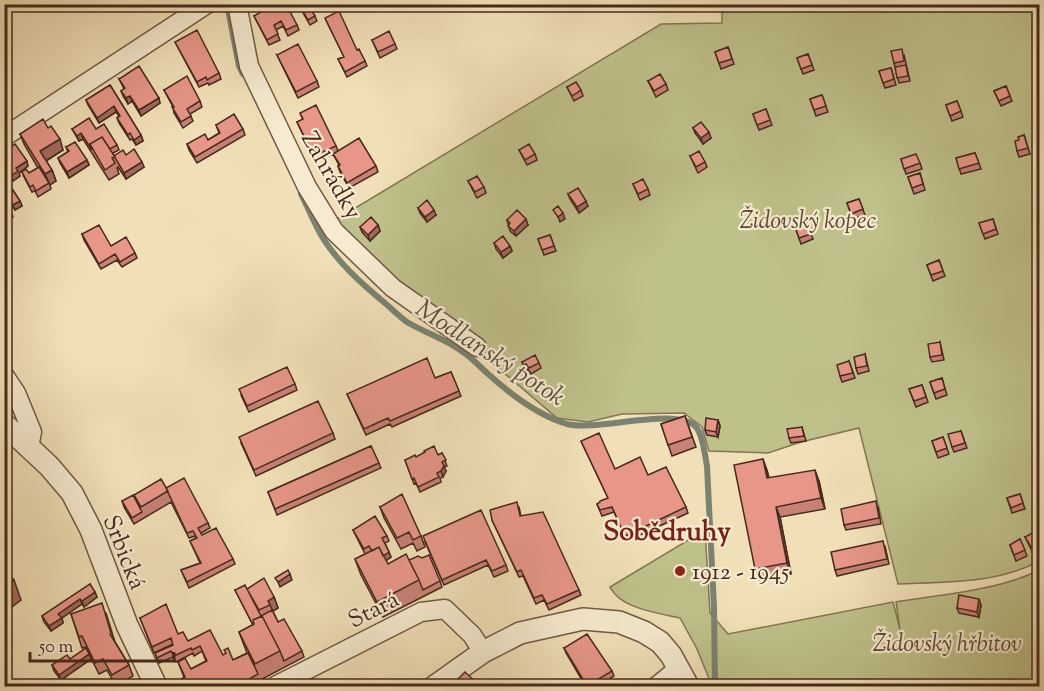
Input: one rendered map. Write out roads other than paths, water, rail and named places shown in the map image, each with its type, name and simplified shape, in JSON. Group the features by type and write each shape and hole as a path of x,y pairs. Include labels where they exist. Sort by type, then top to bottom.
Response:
{"street":[{"name":"Zahrádky","path":"237,4 249,66 307,187 334,231 393,288 477,347"},
{"path":"4,137 206,5"},
{"path":"4,375 16,393 32,432 29,447"},
{"name":"Srbická","path":"4,424 63,481 82,511 127,625 156,687"},
{"name":"Stará","path":"274,687 421,612 445,609 472,635 483,652"},
{"path":"435,687 483,652 520,633 583,619 618,622 644,632 660,642 671,655 684,678 657,687"}],"waterway":[{"name":"Modlanský potok","path":"227,4 239,66 243,74"},
{"name":"Modlanský potok","path":"301,194 327,245 359,280 407,322 456,347 524,403 556,420 580,426 672,419 686,421 696,427 702,440 707,466 714,607 715,686"}],"place":[{"name":"1912 - 1945","path":"680,571"}],"district":[{"name":"Sobědruhy","path":"667,531"}],"park label":[{"name":"Židovský kopec","path":"808,220"},
{"name":"Židovský hřbitov","path":"947,643"}]}
